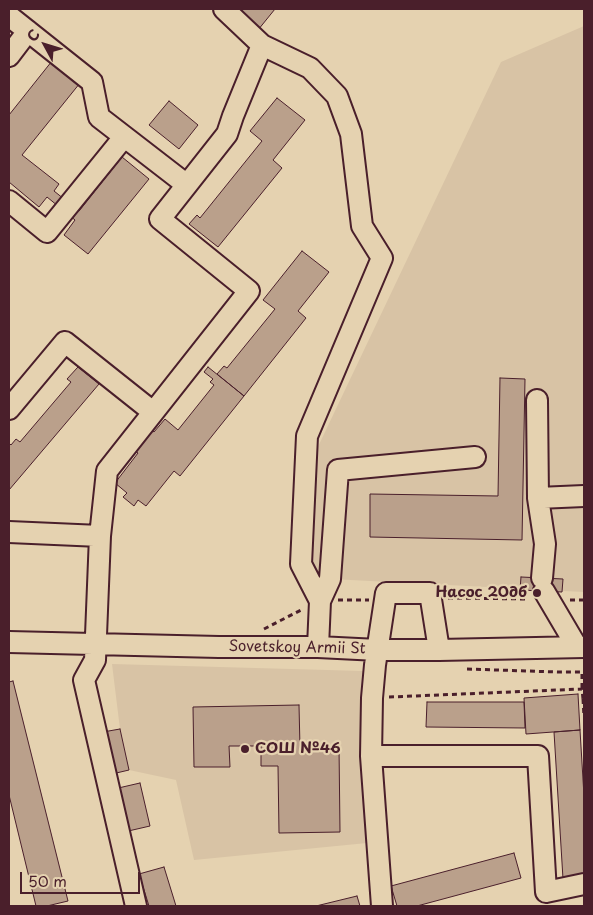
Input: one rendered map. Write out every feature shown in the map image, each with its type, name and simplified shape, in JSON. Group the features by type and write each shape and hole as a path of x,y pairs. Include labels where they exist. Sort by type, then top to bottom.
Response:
{"street":[{"path":"224,9 262,45 310,68 337,96 351,134 362,226 382,258 307,436 301,564 320,601"},
{"path":"9,16 92,82 99,117 187,185"},
{"path":"9,56 28,31"},
{"path":"136,906 84,680 95,660 100,536 107,471 249,291 160,219 227,134 262,45"},
{"path":"9,201 47,232 124,137"},
{"path":"9,409 65,342 153,412"},
{"path":"537,400 538,498 545,544 545,590 582,650"},
{"path":"318,647 320,601 330,578 338,470 475,457"},
{"path":"538,498 584,496"},
{"path":"9,532 100,536"},
{"path":"382,906 371,756 372,698 375,665 386,593 430,593 439,650"},
{"name":"Sovetskoy Armii St","path":"9,642 219,647 318,647 378,650 557,647 582,650"},
{"path":"371,756 538,756 546,892 584,884"}],"path":[{"path":"431,599 545,590 584,600"},
{"path":"263,630 320,601 385,599"},
{"path":"372,698 582,689 584,717"}],"shaded area":[{"path":"584,26 584,592 312,578 315,453 501,62"},
{"name":"СОШ №46","path":"112,664 363,671 367,843 194,860 176,780 129,770 120,729"}],"building":[{"path":"233,9 275,9 258,30"},
{"path":"52,61 80,83 22,155 59,184 54,191 79,211 122,157 149,179 88,254 64,235 75,220 47,197 39,207 9,182 9,115"},
{"path":"277,98 305,120 273,160 282,168 218,247 189,224 197,215 200,218 262,141 250,131"},
{"path":"169,101 198,125 179,149 149,125"},
{"path":"302,251 329,272 298,311 306,318 244,396 217,374 224,366 227,368 275,309 263,300"},
{"path":"78,367 99,384 9,490 9,443 11,445 16,439 20,442 71,382 67,379"},
{"path":"208,367 244,396 180,476 174,471 146,506 138,500 134,506 123,497 127,493 115,483 138,453 132,449 149,428 154,432 165,419 178,430 214,385 210,382 213,379 204,372"},
{"path":"500,378 525,379 522,540 370,537 370,494 498,496"},
{"path":"521,577 563,579 562,592 520,590"},
{"path":"13,681 68,901 47,906 36,906 9,795 9,682"},
{"path":"578,694 580,730 526,734 524,698"},
{"path":"427,702 524,702 525,728 426,727"},
{"path":"299,705 300,748 339,747 340,832 279,833 278,766 261,766 261,746 229,746 230,767 194,767 193,707"},
{"path":"120,729 129,770 112,774 103,732"},
{"path":"580,730 584,796 584,878 563,879 554,732"},
{"path":"140,783 150,826 124,832 114,789"},
{"path":"514,853 521,878 417,906 397,906 391,886"},
{"path":"164,867 176,906 149,906 139,874"},
{"path":"357,896 360,906 316,906"}],"place":[{"name":"Насос 20дб","path":"537,593"},
{"name":"СОШ №46","path":"245,749"}]}
